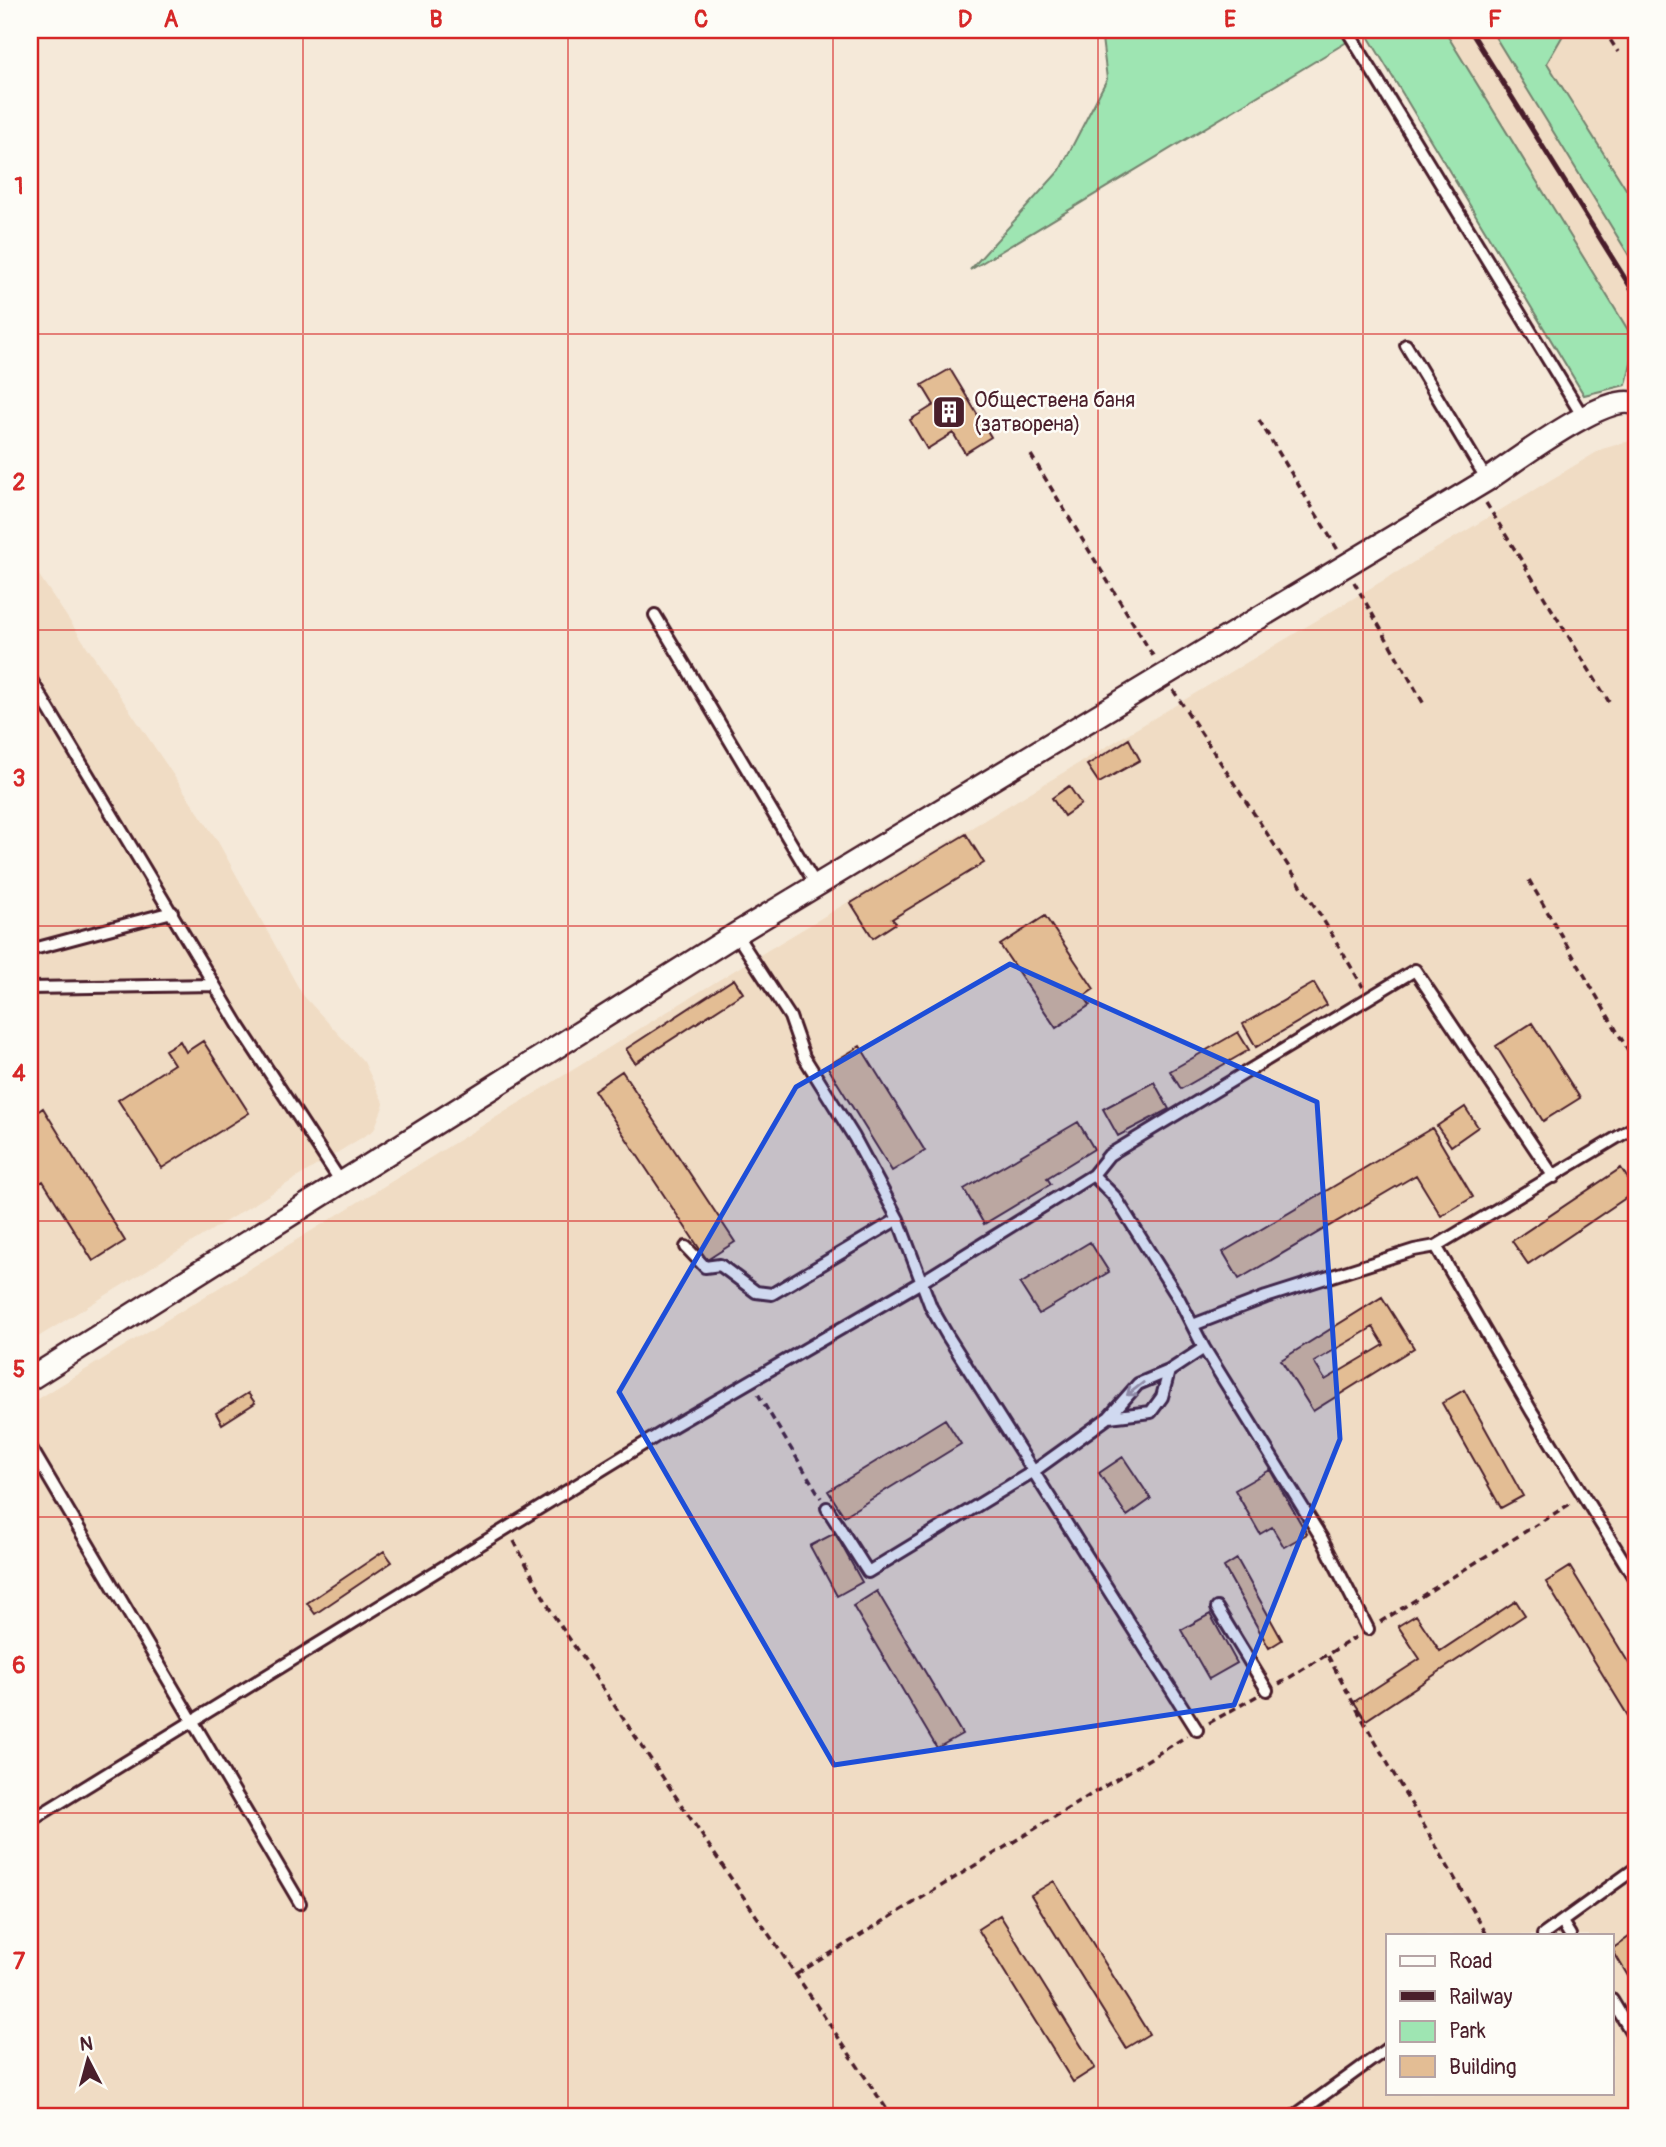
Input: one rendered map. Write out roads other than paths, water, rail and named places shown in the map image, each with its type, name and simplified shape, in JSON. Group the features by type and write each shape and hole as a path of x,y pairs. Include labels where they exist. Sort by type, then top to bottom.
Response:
{"street":[{"path":"30,1379 736,934 1482,483 1583,417 1618,401 1636,404"}],"lane":[{"path":"1348,30 1583,417"},
{"path":"1406,345 1482,483"},
{"path":"654,615 816,885"},
{"path":"30,678 214,985 341,1182"},
{"path":"30,950 172,912"},
{"path":"736,934 790,1017 804,1057 854,1137 898,1219 931,1307 947,1335 1197,1730"},
{"path":"30,1821 750,1380 923,1282 1093,1175 1109,1155 1415,971 1554,1177"},
{"path":"30,988 214,985"},
{"path":"1193,1325 1266,1297 1414,1250 1436,1246 1636,1126"},
{"path":"1093,1175 1115,1197 1193,1325 1204,1348 1321,1537 1368,1629"},
{"path":"686,1247 705,1267 720,1265 756,1292 772,1294 898,1219"},
{"path":"1436,1246 1532,1412 1636,1581"},
{"path":"827,1508 868,1572 1034,1471 1109,1417 1138,1384 1169,1371 1204,1348"},
{"path":"1109,1417 1151,1412 1162,1397 1169,1371"},
{"path":"30,1446 300,1903"},
{"path":"1217,1608 1267,1690"},
{"path":"1544,1934 1636,1868"},
{"path":"1562,1922 1569,1934"},
{"path":"1614,2003 1636,2040"},
{"path":"1293,2117 1386,2049"}],"railway":[{"path":"1470,30 1636,296"}],"place":[{"name":"Обществена баня (затворена)","path":"949,412"}]}
